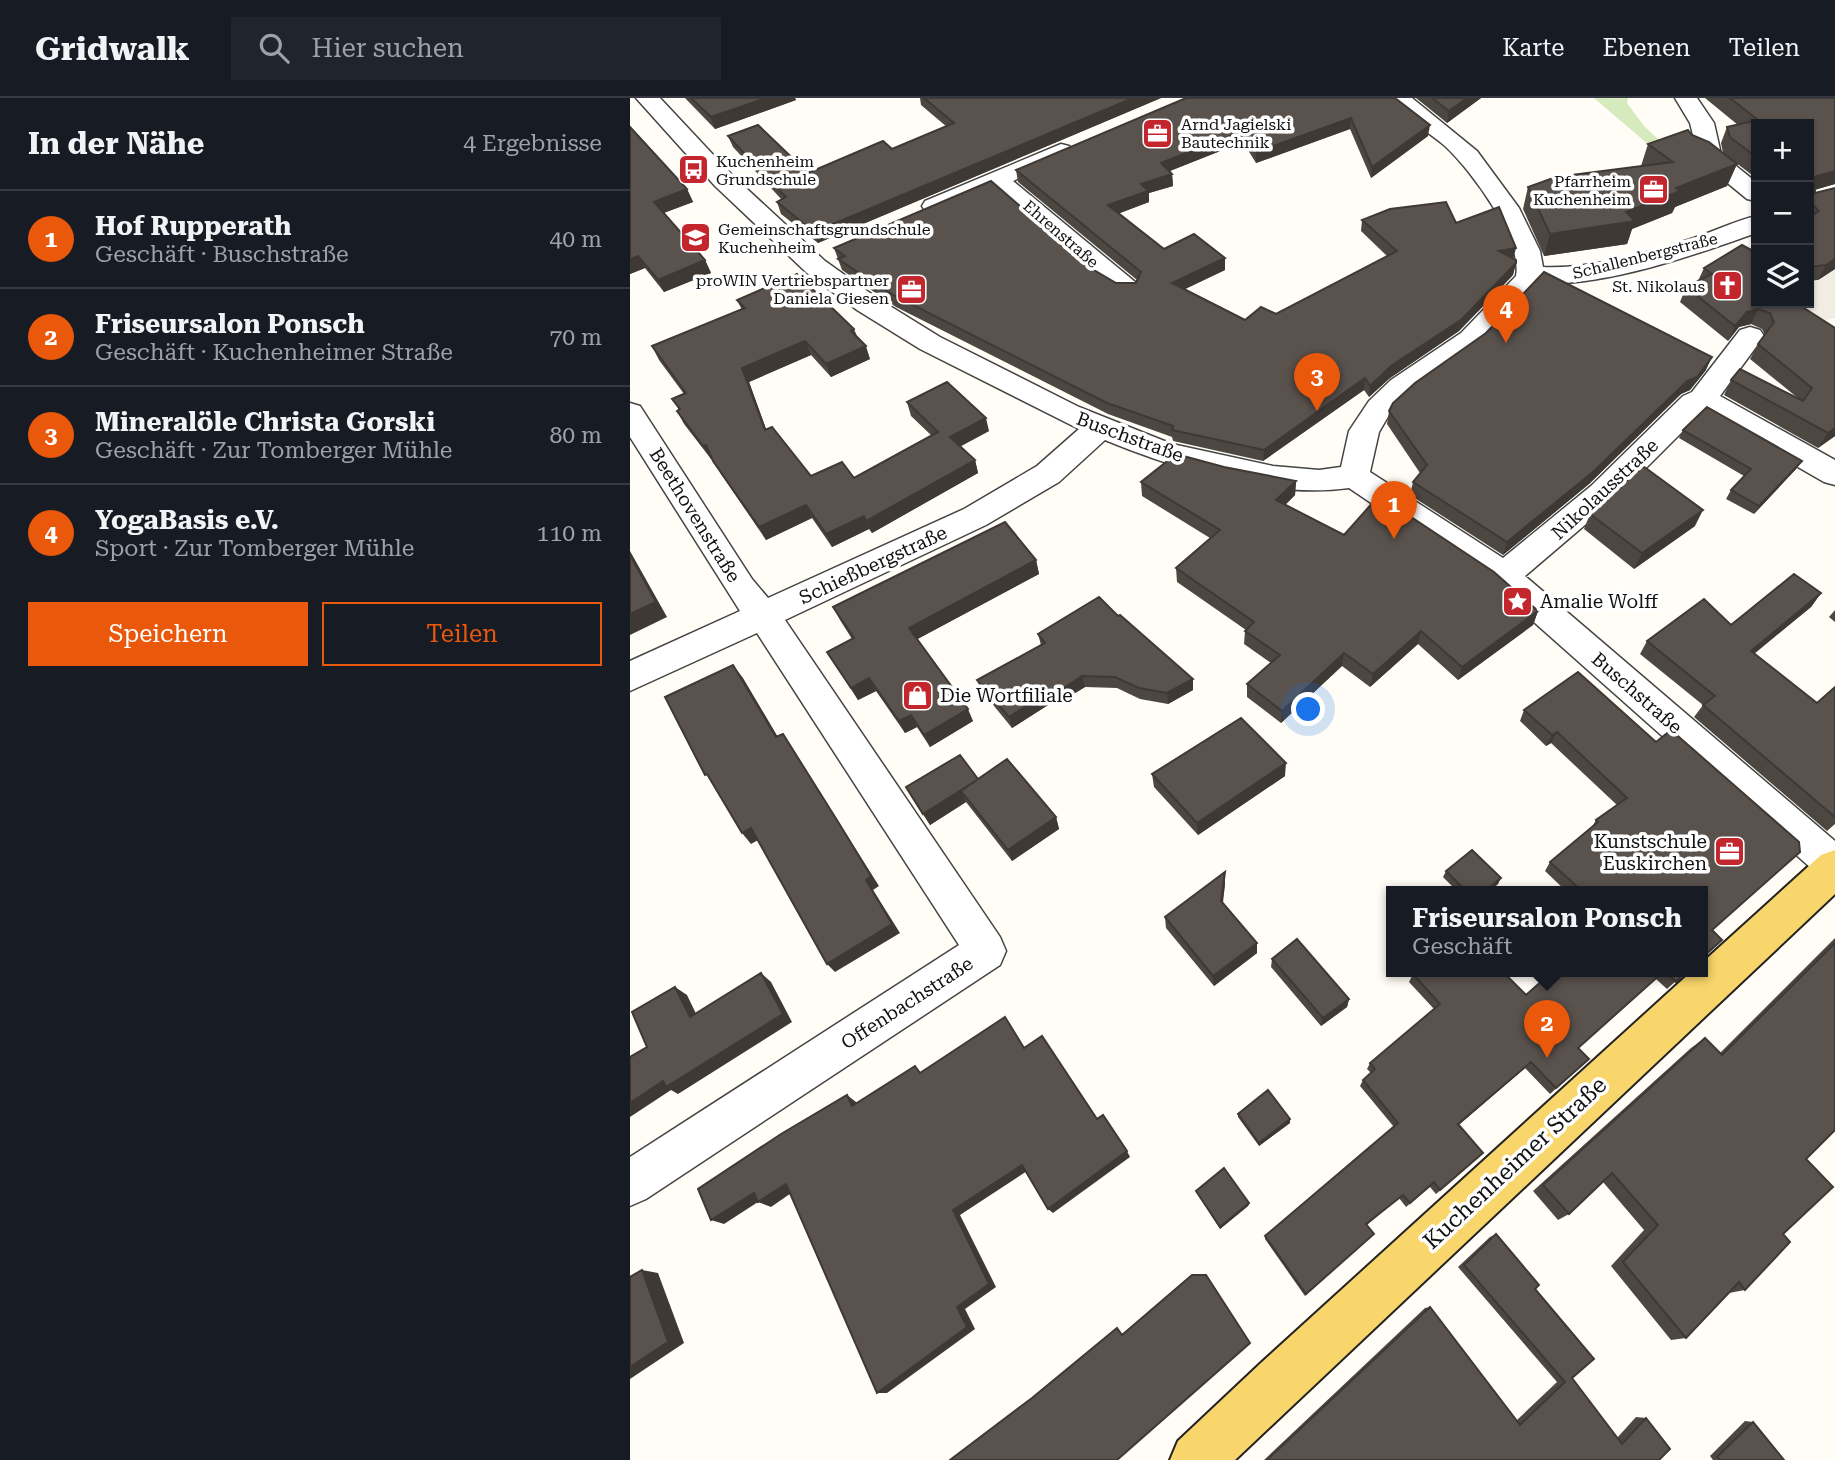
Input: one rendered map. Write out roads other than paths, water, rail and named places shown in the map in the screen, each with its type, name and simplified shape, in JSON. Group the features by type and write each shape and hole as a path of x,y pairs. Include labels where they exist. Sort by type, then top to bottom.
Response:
{"main road":[{"name":"Kuchenheimer Straße","path":"1197,1460 1300,1361 1835,867"}],"street":[{"name":"Buschstraße","path":"647,98 724,181 808,260 867,304 930,343 1099,428 1166,453 1273,477 1319,481 1354,477 1445,534 1503,575 1835,867"},
{"path":"1354,477 1364,431 1379,408 1401,387 1471,339 1531,274 1531,264 1525,247 1488,176 1452,139 1397,98"},
{"path":"1686,98 1702,123 1702,154 1751,190"},
{"path":"910,217 1085,141"},
{"name":"Ehrenstraße","path":"996,179 1106,272 1128,286"},
{"name":"Schallenbergstraße","path":"1531,274 1565,276 1624,264 1702,244 1751,226"},
{"path":"808,260 836,249"},
{"name":"Nikolausstraße","path":"1503,575 1545,544 1618,480 1693,403 1702,399 1750,336"},
{"path":"1702,399 1835,474"},
{"name":"Beethovenstraße","path":"630,413 740,588 762,616"},
{"name":"Schießbergstraße","path":"630,677 906,551 1015,495 1048,474 1099,428"},
{"name":"Offenbachstraße","path":"630,1183 986,951 782,640 762,616"}],"place":[{"name":"Arnd Jagielski Bautechnik","path":"1158,133"},
{"name":"Kuchenheim Grundschule","path":"693,170"},
{"name":"Pfarrheim Kuchenheim","path":"1654,190"},
{"name":"Gemeinschaftsgrundschule Kuchenheim","path":"695,238"},
{"name":"St. Nikolaus","path":"1728,286"},
{"name":"proWIN Vertriebspartner Daniela Giesen","path":"912,289"},
{"name":"YogaBasis e.V.","path":"1506,343"},
{"name":"Mineralöle Christa Gorski","path":"1317,411"},
{"name":"Hof Rupperath","path":"1394,539"},
{"name":"Amalie Wolff","path":"1517,601"},
{"name":"Die Wortfiliale","path":"917,695"},
{"name":"Kunstschule Euskirchen","path":"1730,852"},
{"name":"Friseursalon Ponsch","path":"1547,1058"}]}
